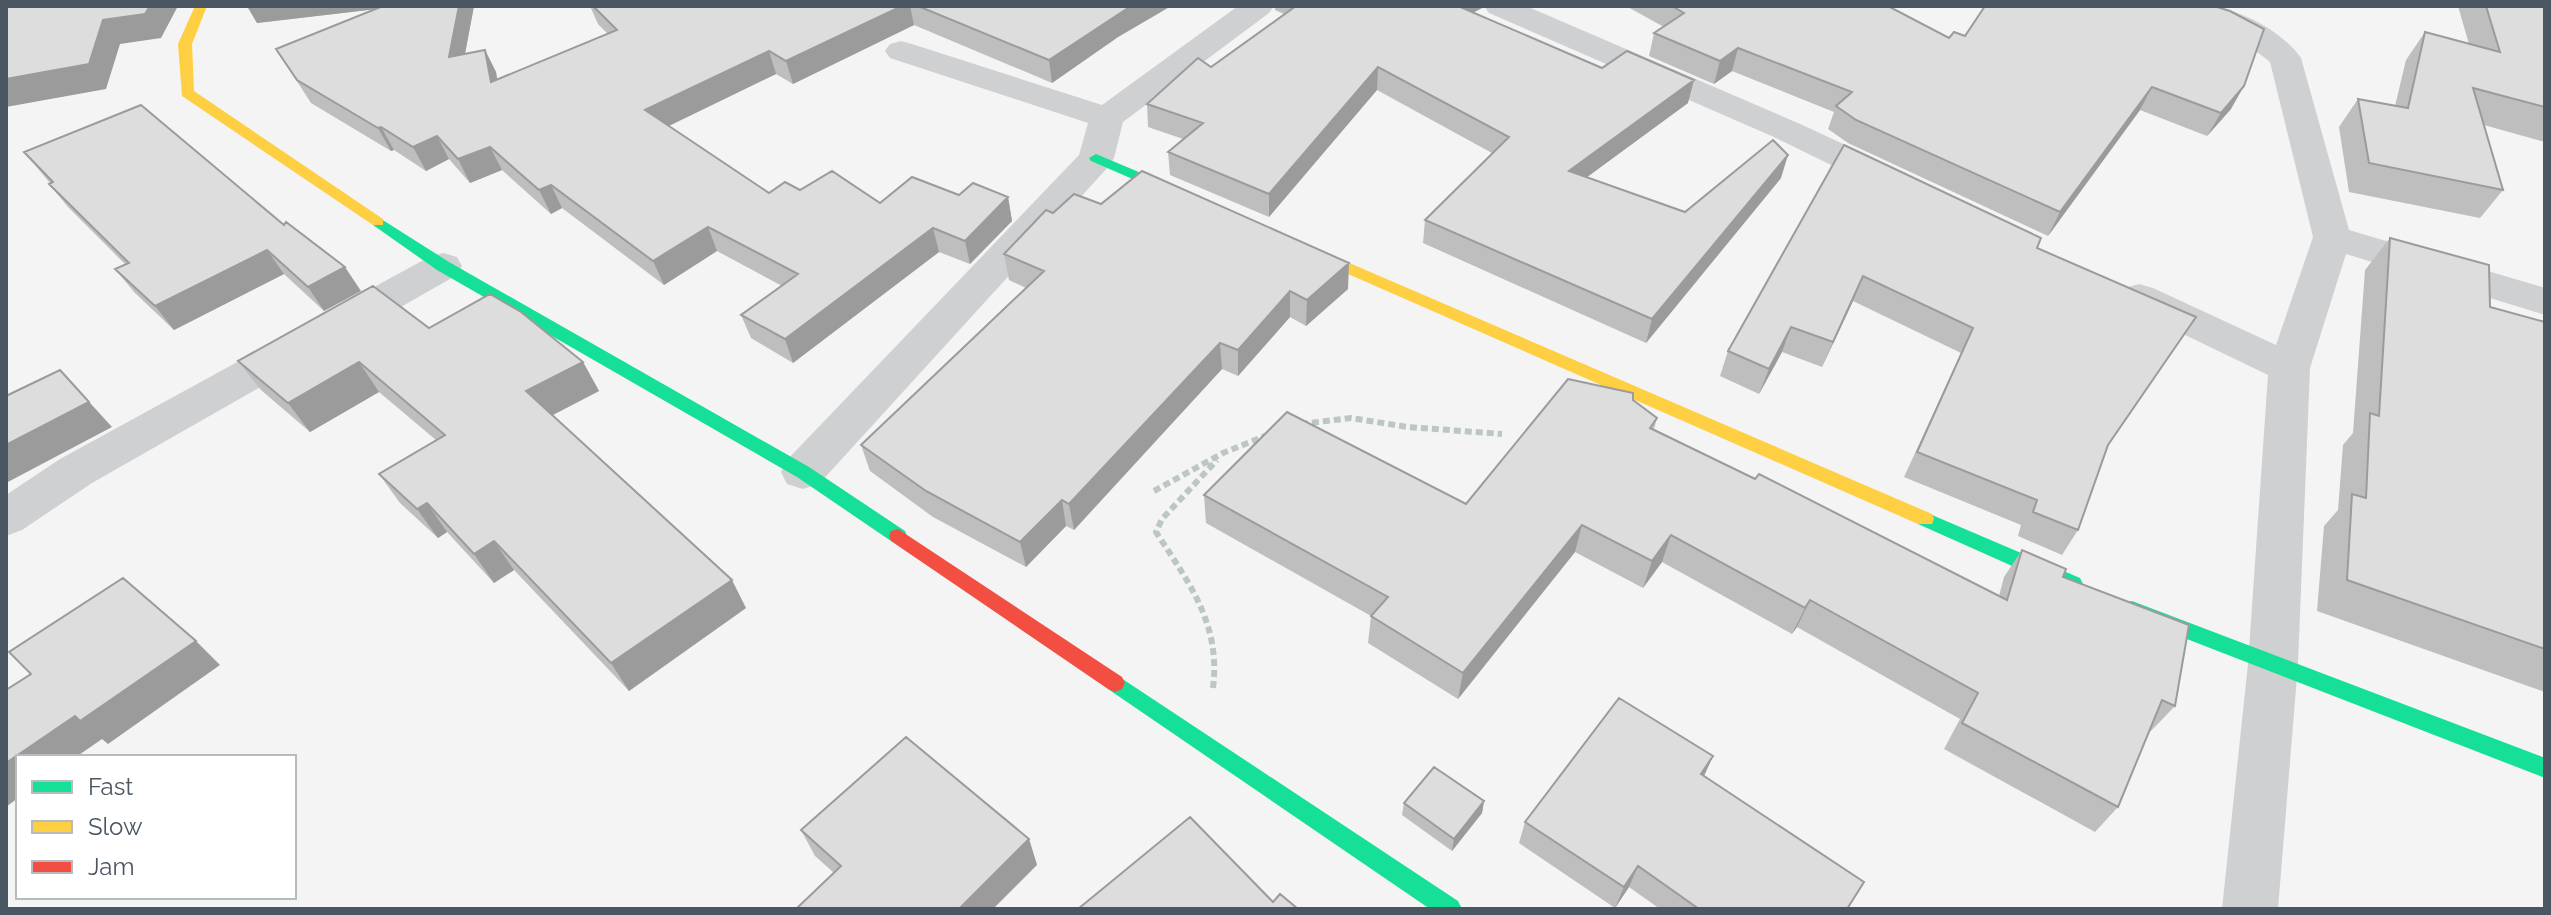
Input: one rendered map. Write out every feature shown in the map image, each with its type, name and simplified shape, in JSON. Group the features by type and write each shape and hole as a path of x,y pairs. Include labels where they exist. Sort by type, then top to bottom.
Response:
{"street":[{"path":"201,6 185,44 187,93 443,266 803,472 1450,909"},
{"path":"803,472 1096,158 1107,118 1258,6"},
{"path":"1500,6 1786,130 1929,198"},
{"path":"2173,6 2220,18 2245,30 2285,58 2332,237 2289,368 2273,664 2250,909"},
{"path":"901,51 1107,118"},
{"path":"1096,158 1212,208"},
{"path":"2332,237 2545,302"},
{"path":"1285,240 2085,589"},
{"path":"6,518 76,471 443,266"},
{"path":"2102,280 2289,368"},
{"path":"2114,601 2545,768"}],"path":[{"path":"1292,425 1351,418 1408,427 1502,434"},
{"path":"1154,491 1223,453 1278,431"},
{"path":"1211,703 1216,658 1210,632 1188,584 1156,532 1162,519 1223,453"}],"building":[{"path":"6,6 150,6 145,14 103,20 89,64 6,79"},
{"path":"383,6 459,6 449,57 485,50 491,82 617,30 593,6 902,6 786,61 769,51 645,110 769,193 785,182 800,190 832,171 880,203 912,177 959,195 973,183 1008,197 965,241 933,228 785,339 741,315 798,274 708,227 653,261 551,185 539,190 490,147 458,159 437,136 413,147 297,80 276,49"},
{"path":"918,6 1131,6 1049,60"},
{"path":"1296,6 1458,6 1602,68 1627,51 1694,80 1569,171 1685,212 1773,140 1788,155 1652,319 1425,220 1509,137 1378,67 1269,194 1168,152 1203,123 1147,104 1198,58 1211,67"},
{"path":"1672,6 1888,6 1949,38 1954,32 1965,36 1985,6 2214,6 2264,29 2244,86 2221,113 2152,87 2060,212 1856,120 1836,106 1852,92 1738,48 1720,61 1654,33 1684,13"},
{"path":"2486,6 2545,6 2545,107 2473,88 2503,190 2369,163 2358,99 2408,108 2425,32 2500,52"},
{"path":"141,105 284,225 286,222 345,267 308,287 267,250 155,306 115,269 129,263 49,184 53,182 24,152"},
{"path":"1844,145 2041,238 2037,248 2196,317 2108,445 2078,530 2033,512 2037,500 1917,452 1973,328 1863,276 1833,342 1791,327 1769,369 1728,351"},
{"path":"1142,171 1349,263 1307,300 1290,291 1238,350 1220,343 1069,504 1062,500 1020,542 926,491 861,445 1044,271 1004,254 1046,210 1053,213 1074,194 1101,204"},
{"path":"2390,238 2489,265 2490,307 2545,322 2545,649 2347,580 2352,494 2366,498 2370,413 2379,416"},
{"path":"373,286 429,328 490,294 521,312 583,362 526,391 732,580 611,663 494,541 474,554 427,503 417,509 379,474 445,435 359,362 288,403 238,361"},
{"path":"60,370 89,402 6,445 6,396"},
{"path":"1568,379 1633,393 1633,400 1657,418 1650,428 1755,479 1759,474 2007,600 2022,550 2066,569 2063,577 2189,625 2175,706 2162,700 2118,807 1962,723 1978,693 1810,600 1805,608 1671,535 1652,561 1582,525 1463,673 1371,616 1388,597 1204,495 1287,412 1466,504"},
{"path":"123,578 196,641 80,721 75,716 6,763 6,690 31,674 9,652"},
{"path":"1619,698 1713,756 1701,774 1864,882 1847,909 1699,909 1638,866 1624,887 1525,822"},
{"path":"906,737 1029,839 959,909 796,909 841,866 801,830"},
{"path":"1434,767 1484,801 1454,839 1404,803"},
{"path":"1190,817 1273,902 1280,894 1298,909 1078,909"}],"traffic: fast":[{"path":"1096,158 1193,200"},
{"path":"378,222 443,266 803,472 898,536"},
{"path":"1925,519 2073,584"},
{"path":"2132,609 2545,768"},
{"path":"1115,683 1450,909"}],"traffic: slow":[{"path":"201,6 185,44 187,93 378,222"},
{"path":"1296,245 1925,519"}],"traffic: jam":[{"path":"898,536 1115,683"}]}
